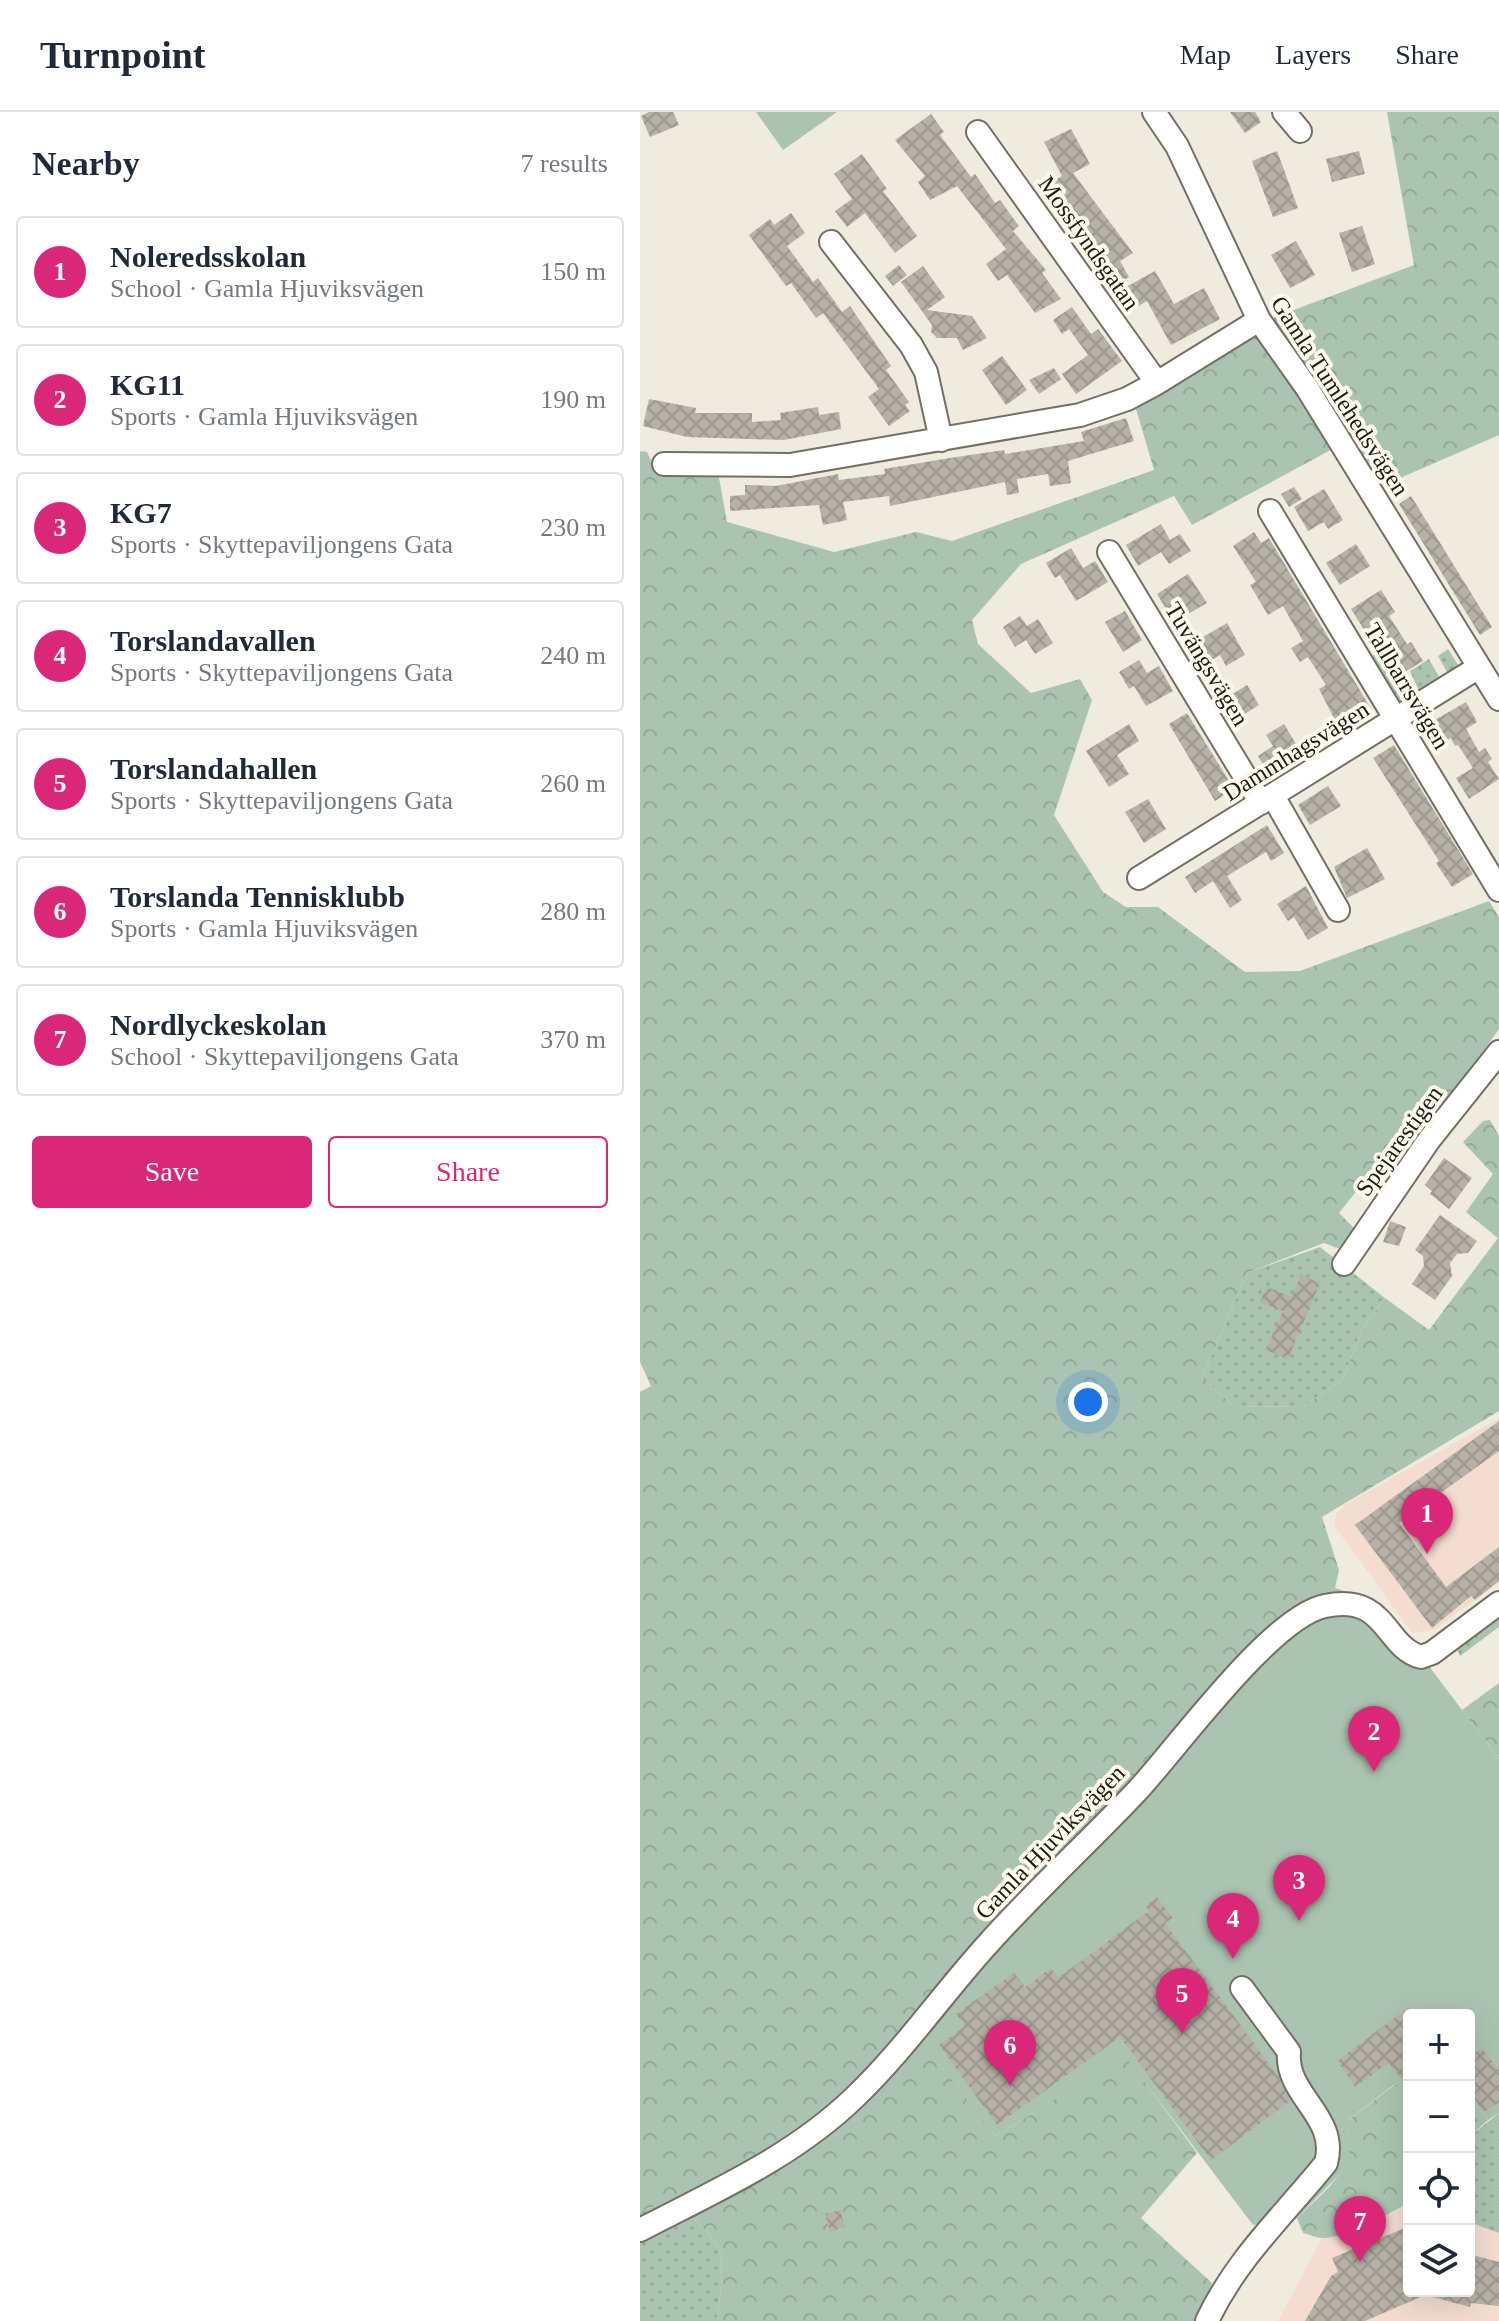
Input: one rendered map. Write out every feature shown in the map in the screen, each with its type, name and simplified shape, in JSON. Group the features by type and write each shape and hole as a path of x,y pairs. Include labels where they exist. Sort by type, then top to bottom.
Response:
{"street":[{"name":"Gamla Tumlehedsvägen","path":"1154,112 1177,146 1259,320 1307,388 1499,699"},
{"path":"1284,112 1300,131"},
{"name":"Mossfyndsgatan","path":"978,132 1157,383"},
{"path":"831,242 911,345 926,372 941,440"},
{"path":"664,464 790,465 1080,415 1127,399 1259,320"},
{"name":"Tallbarrsvägen","path":"1270,511 1499,890"},
{"name":"Tuvängsvägen","path":"1109,552 1338,910"},
{"name":"Dammhagsvägen","path":"1139,878 1479,667"},
{"name":"Spejarestigen","path":"1344,1264 1429,1140 1499,1052"},
{"name":"Gamla Hjuviksvägen","path":"640,2230 789,2151 855,2097 912,2037 985,1946 1138,1789 1220,1692 1303,1616 1327,1606 1357,1606 1381,1619 1408,1650 1421,1657 1432,1653 1499,1603"},
{"path":"1207,2321 1229,2280 1271,2224 1326,2163 1330,2151 1330,2141 1320,2121 1287,2070 1289,2052 1242,1988"}],"shaded area":[{"path":"1499,1418 1499,1582 1434,1630 1412,1633 1334,1525 1336,1514 1346,1504"},
{"path":"1475,2164 1499,2189 1499,2321 1278,2321 1322,2238 1390,2214 1403,2206 1403,2297 1475,2297"}],"green space":[{"path":"756,112 837,112 783,150"},
{"path":"1387,112 1499,112 1499,435 1384,485 1351,439 1192,525 1174,496 1021,564 972,620 978,644 1031,693 1080,679 1092,700 1054,815 1103,892 1126,907 1158,907 1245,972 1300,971 1489,901 1499,917 1499,1029 1421,1139 1406,1129 1339,1213 1358,1232 1348,1246 1337,1248 1324,1243 1247,1273 1202,1378 1235,1407 1304,1406 1343,1379 1362,1329 1385,1298 1429,1330 1498,1238 1466,1212 1493,1174 1463,1142 1483,1121 1490,1120 1499,1136 1499,1411 1322,1517 1339,1570 1335,1588 1294,1606 909,2025 996,2136 1125,2055 1197,2153 1141,2218 1212,2283 1195,2321 717,2321 722,2271 716,2244 679,2199 640,2211 640,1392 651,1386 640,1362 640,451 647,452 655,468 718,472 727,522 834,552 916,532 952,541 1154,470 1136,409 1275,317 1414,265"},
{"path":"1448,649 1460,668 1448,674 1438,656"},
{"path":"1377,653 1396,689 1409,682 1418,697 1408,702 1393,699 1368,658"},
{"path":"1429,659 1442,682 1421,695 1410,671"},
{"path":"1320,1247 1385,1298 1362,1329 1343,1379 1304,1406 1235,1407 1202,1378 1247,1273"},
{"path":"1335,1588 1378,1603 1499,1759 1499,2113 1488,2120 1475,2104 1475,2009 1403,2009 1403,2087 1395,2084 1348,2120 1350,2157 1336,2178 1297,2218 1253,2225 1125,2056 996,2136 908,2025 1294,1605"},
{"path":"1499,1616 1499,1627 1460,1656 1457,1649"},
{"path":"1499,1683 1499,1759 1462,1710"},
{"path":"1396,2084 1403,2087 1403,2205 1342,2234 1322,2238 1303,2233 1297,2218 1330,2186 1344,2165 1349,2138 1347,2121"},
{"path":"1475,2104 1488,2120 1475,2132"},
{"path":"1499,2113 1499,2233 1475,2224 1475,2132"},
{"path":"679,2199 720,2251 722,2271 717,2321 640,2321 640,2211"}],"building":[{"path":"649,112 673,112 679,125 650,137 641,116"},
{"path":"1230,112 1255,112 1261,122 1245,133"},
{"path":"931,114 944,132 940,135 971,177 975,174 995,203 1000,200 1019,226 1013,231 1046,270 1042,273 1061,299 1035,313 1007,275 998,281 986,264 1006,249 957,186 930,200 918,182 925,176 895,140"},
{"path":"1071,129 1090,164 1073,173 1133,253 1120,261 1129,277 1113,287 1087,252 1093,249 1048,184 1062,176 1044,142"},
{"path":"1277,151 1298,208 1273,217 1252,161"},
{"path":"1359,151 1365,174 1332,182 1326,159"},
{"path":"862,154 887,189 883,191 917,236 895,253 865,213 847,227 835,211 852,199 834,174"},
{"path":"791,213 805,233 787,246 813,282 818,278 842,312 850,306 891,366 886,370 909,402 905,405 910,411 889,426 868,397 879,389 823,313 816,318 791,283 786,286 749,235 770,219 774,225"},
{"path":"1362,226 1375,264 1352,272 1339,233"},
{"path":"1296,241 1315,275 1290,288 1271,255"},
{"path":"899,265 907,275 893,286 885,276"},
{"path":"923,266 945,297 927,310 972,316 987,338 963,350 957,338 937,338 931,332 932,325 901,282"},
{"path":"1155,271 1174,304 1204,288 1220,319 1171,345 1147,301 1137,307 1126,287"},
{"path":"1072,307 1091,334 1098,329 1122,361 1076,394 1062,374 1088,355 1069,329 1062,334 1053,320"},
{"path":"1002,356 1027,390 1006,405 982,370"},
{"path":"1054,368 1061,379 1039,394 1029,380"},
{"path":"649,399 696,408 695,413 752,413 752,422 781,420 780,413 818,407 819,415 839,412 841,429 784,440 687,437 643,426"},
{"path":"1126,418 1134,441 1068,461 1071,483 1050,486 1048,474 1017,479 1019,493 1007,495 1005,482 890,506 889,496 843,502 847,520 823,525 819,505 730,511 730,496 745,495 745,485 776,486 838,474 839,480 885,474 884,469 950,458 1004,450 1005,454 1084,441 1081,432"},
{"path":"1294,487 1302,499 1289,507 1281,494"},
{"path":"1324,489 1343,520 1328,529 1324,522 1308,531 1294,507"},
{"path":"1411,496 1492,627 1480,635 1399,504"},
{"path":"1161,524 1170,540 1180,534 1191,551 1169,564 1161,552 1138,566 1126,545"},
{"path":"1254,532 1261,543 1269,538 1371,709 1339,728 1319,689 1326,685 1308,657 1300,662 1291,648 1303,641 1283,606 1268,615 1250,585 1256,582 1233,546"},
{"path":"1356,544 1370,566 1340,585 1326,563"},
{"path":"1071,548 1083,568 1095,561 1108,582 1076,601 1060,575 1055,578 1046,563"},
{"path":"1188,574 1207,603 1188,614 1181,603 1168,612 1157,594"},
{"path":"1381,590 1395,612 1389,616 1407,644 1411,642 1423,661 1393,679 1381,660 1391,654 1373,625 1365,631 1351,609"},
{"path":"1125,611 1142,640 1123,652 1105,622"},
{"path":"1020,616 1027,626 1038,619 1053,643 1035,654 1026,640 1015,647 1003,627"},
{"path":"1227,623 1245,655 1226,666 1220,655 1196,669 1184,648"},
{"path":"1139,660 1147,673 1159,666 1173,691 1146,706 1134,686 1129,689 1119,672"},
{"path":"1247,685 1259,705 1230,723 1218,703"},
{"path":"1466,702 1477,722 1466,729 1479,752 1485,748 1492,759 1488,762 1499,779 1469,799 1456,778 1473,768 1451,738 1435,747 1423,727"},
{"path":"1187,713 1234,789 1215,801 1169,724"},
{"path":"1129,724 1139,741 1117,755 1129,774 1109,787 1086,751"},
{"path":"1284,724 1302,754 1269,774 1258,756 1273,746 1266,735"},
{"path":"1394,745 1473,874 1452,887 1436,863 1439,861 1373,758"},
{"path":"1328,786 1341,806 1310,825 1298,805"},
{"path":"1148,799 1166,829 1144,843 1125,812"},
{"path":"1267,825 1284,853 1271,861 1266,852 1227,876 1242,900 1230,908 1213,881 1195,893 1185,877"},
{"path":"1367,848 1385,879 1347,898 1334,867"},
{"path":"1306,886 1328,928 1308,940 1294,917 1288,921 1277,904"},
{"path":"1444,1158 1472,1178 1449,1209 1430,1194 1432,1191 1425,1185"},
{"path":"1440,1215 1477,1241 1468,1253 1457,1254 1450,1263 1452,1276 1435,1300 1412,1284 1424,1266 1423,1256 1415,1250"},
{"path":"1390,1221 1406,1227 1399,1246 1383,1242"},
{"path":"1301,1275 1320,1283 1288,1359 1266,1350 1283,1311 1260,1302 1267,1287 1292,1297"},
{"path":"1499,1421 1499,1451 1399,1523 1446,1587 1499,1547 1499,1581 1475,1600 1471,1596 1432,1628 1355,1525"},
{"path":"1157,1897 1173,1918 1165,1923 1278,2076 1290,2101 1211,2160 1120,2037 997,2125 939,2045 965,2026 956,2014 1014,1973 1025,1987 1051,1968 1058,1978 1149,1911 1145,1906"},
{"path":"1403,2012 1402,2080 1389,2063 1355,2087 1337,2061"},
{"path":"1482,2048 1499,2071 1499,2102 1484,2112 1475,2100 1475,2052"},
{"path":"840,2210 845,2227 830,2231 825,2214"},
{"path":"1403,2229 1403,2297 1420,2297 1365,2321 1305,2321 1331,2276 1338,2272 1332,2258"},
{"path":"1475,2256 1499,2262 1499,2306 1471,2303 1470,2307 1432,2297 1475,2297"}],"place":[{"name":"Noleredsskolan","path":"1427,1554"},
{"name":"KG11","path":"1374,1772"},
{"name":"KG7","path":"1299,1921"},
{"name":"Torslandavallen","path":"1233,1959"},
{"name":"Torslandahallen","path":"1182,2034"},
{"name":"Torslanda Tennisklubb","path":"1010,2086"},
{"name":"Nordlyckeskolan","path":"1360,2262"}]}
